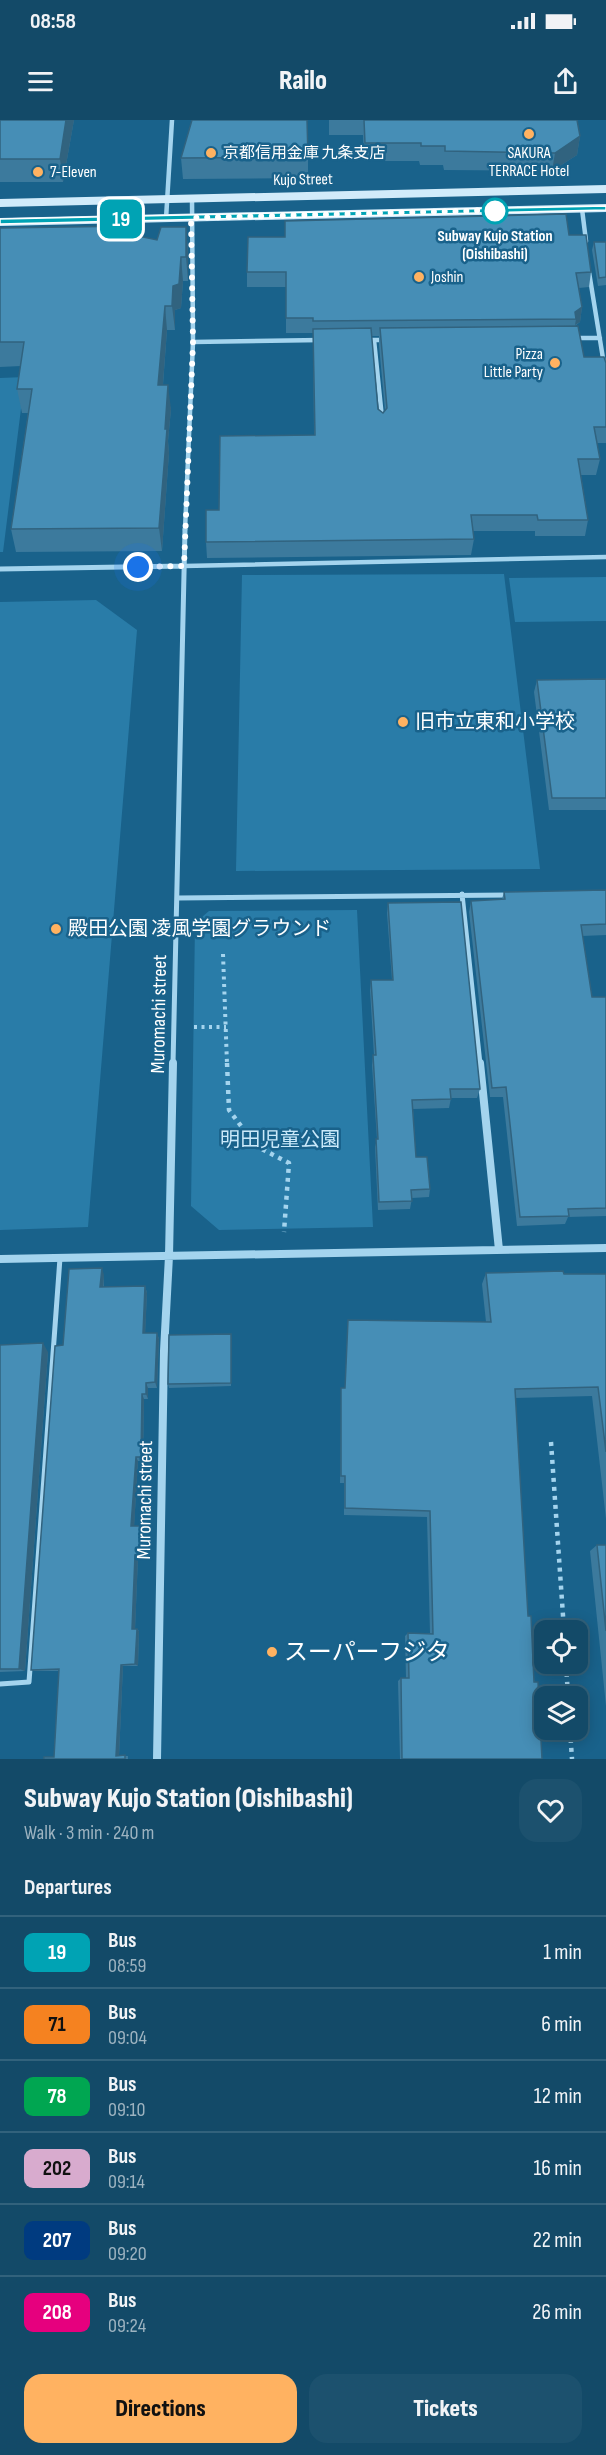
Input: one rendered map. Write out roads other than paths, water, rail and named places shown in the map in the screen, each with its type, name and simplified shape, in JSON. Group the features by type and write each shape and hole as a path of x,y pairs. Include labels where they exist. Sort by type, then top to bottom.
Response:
{"main road":[{"name":"Kujo Street","path":"0,202 606,189"},
{"name":"Kujo Street","path":"0,222 606,208"}],"street":[{"path":"166,219 172,120"},
{"name":"Muromachi street","path":"157,1759 164,1351 175,1027 184,566 193,342 192,198"},
{"path":"582,209 587,250"},
{"path":"589,269 606,377"},
{"path":"564,338 600,338"},
{"path":"193,342 329,340"},
{"path":"363,340 398,340"},
{"path":"374,340 382,425"},
{"path":"0,569 184,566"},
{"path":"462,894 498,1250"},
{"path":"178,898 522,895"},
{"path":"0,1258 606,1248"}],"lane":[{"path":"184,566 606,557"},
{"path":"0,1684 29,1682 60,1258"}],"place":[{"name":"SAKURA TERRACE Hotel","path":"529,134"},
{"name":"京都信用金庫 九条支店","path":"211,153"},
{"name":"7-Eleven","path":"38,172"},
{"name":"Subway Kujo Station (Oishibashi)","path":"495,211"},
{"name":"Joshin","path":"419,277"},
{"name":"Pizza Little Party","path":"555,363"},
{"name":"旧市立東和小学校","path":"403,722"},
{"name":"殿田公園 凌風学園グラウンド","path":"56,929"},
{"name":"スーパーフジタ","path":"272,1652"}],"park label":[{"name":"明田児童公園","path":"280,1140"}]}
